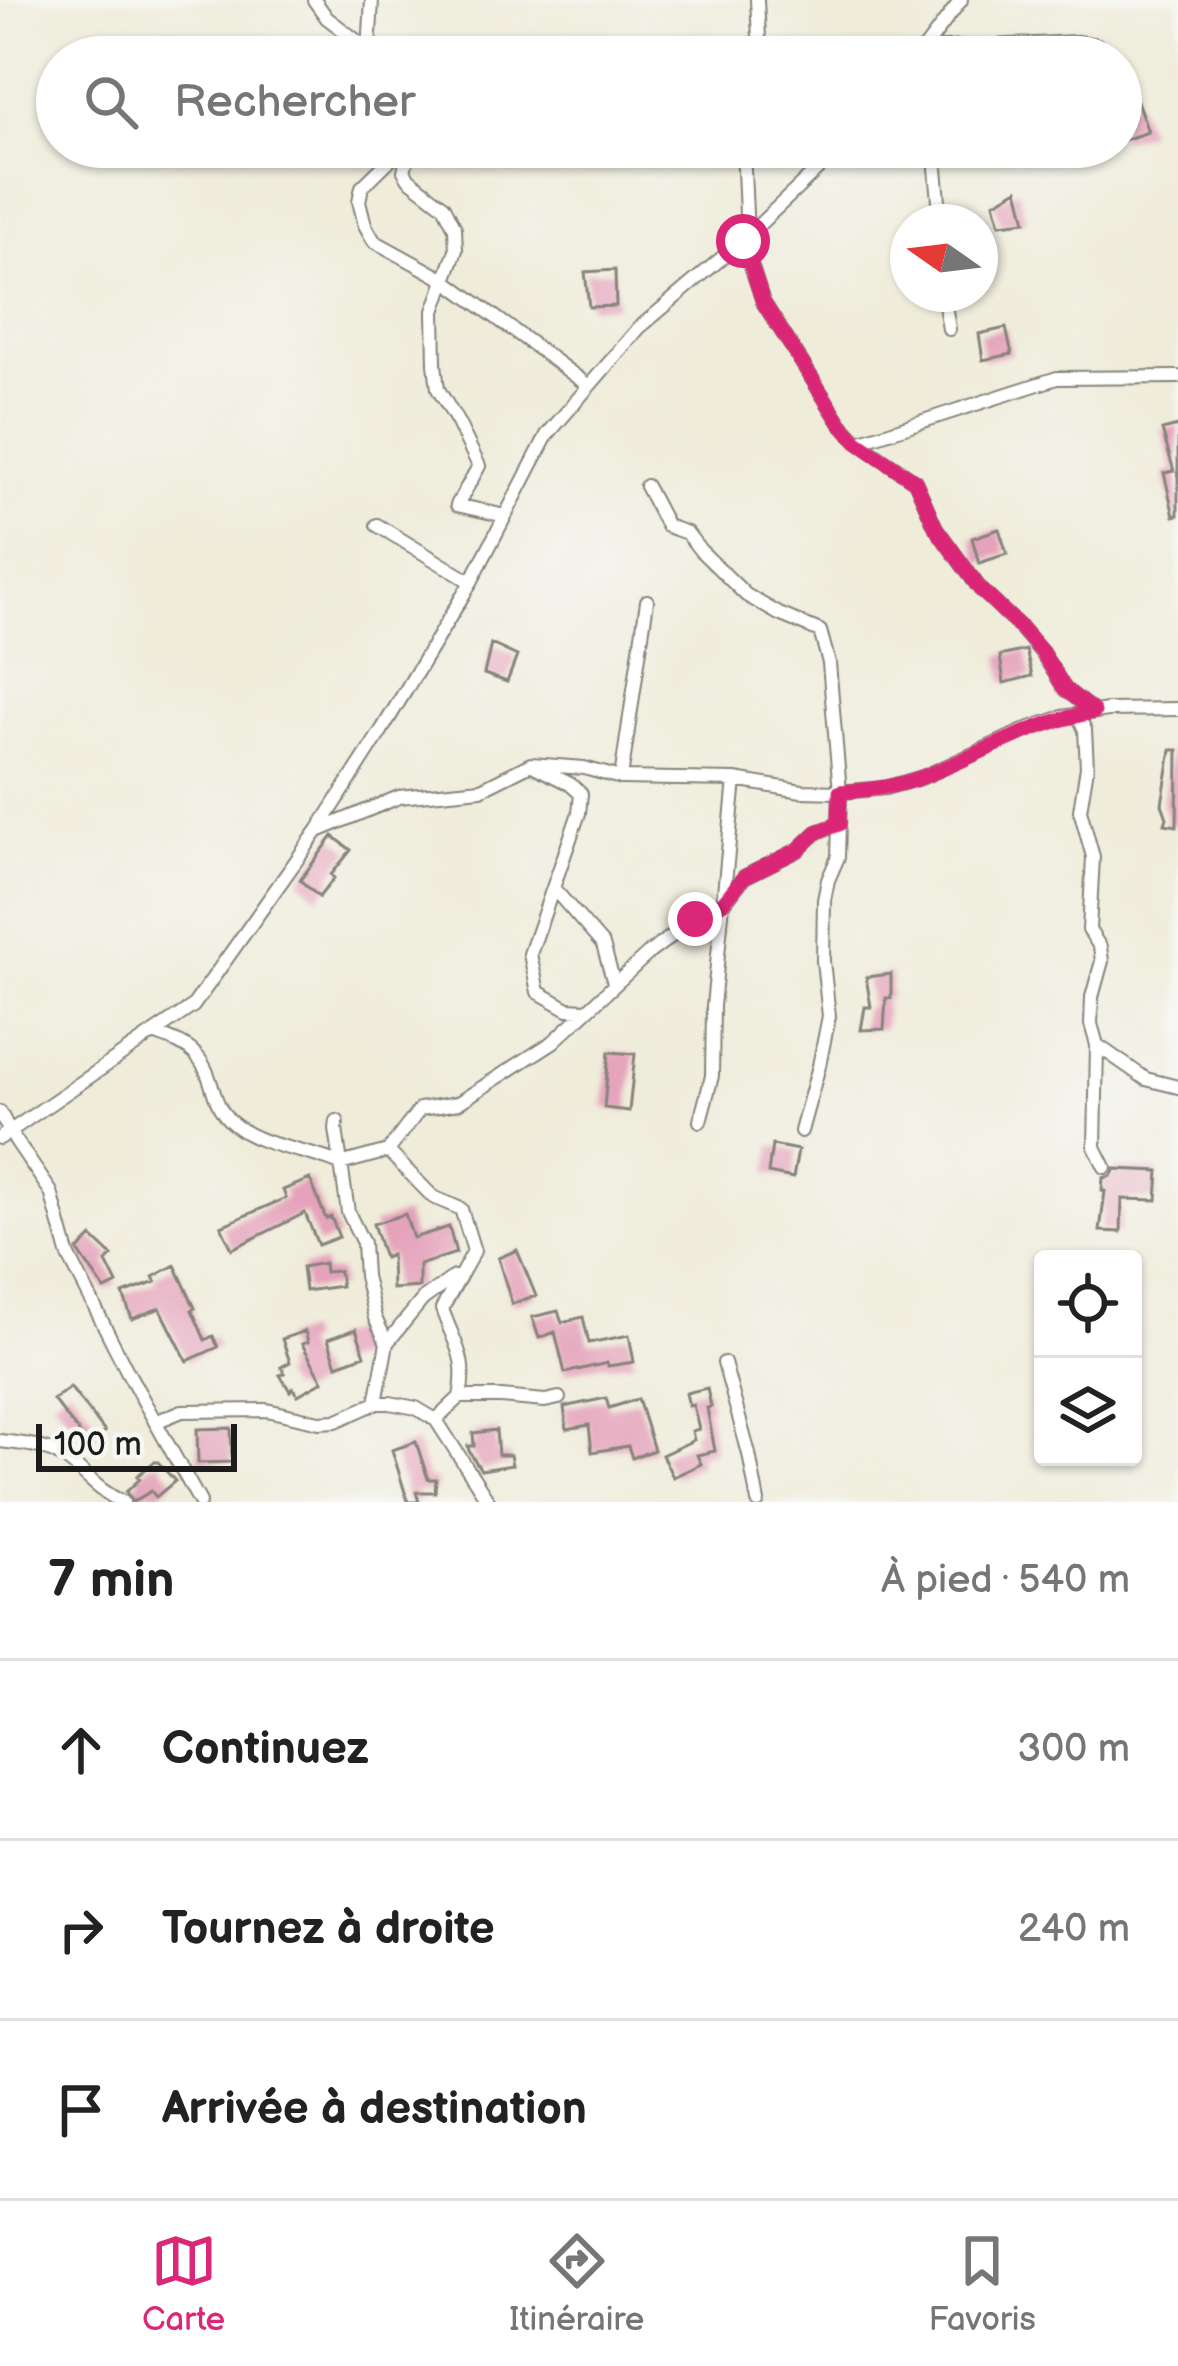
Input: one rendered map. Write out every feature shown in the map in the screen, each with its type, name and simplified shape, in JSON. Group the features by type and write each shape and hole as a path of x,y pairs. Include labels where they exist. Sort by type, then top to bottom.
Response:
{"street":[{"path":"314,0 350,36"},
{"path":"372,0 372,36"},
{"path":"758,0 759,36"},
{"path":"936,36 962,0"},
{"path":"383,168 362,187 359,201 374,241 445,280 589,386"},
{"path":"404,168 409,178 444,206 454,228 455,250 434,311 438,389 479,466 457,505 505,516"},
{"path":"743,168 745,239 763,302 841,424 857,442 915,481 936,528 980,589 1042,652 1065,689 1101,711"},
{"path":"5,1135 194,1006 319,830 471,582 547,435 639,328 745,239 819,168"},
{"path":"936,168 939,204"},
{"path":"946,312 949,329"},
{"path":"857,442 1058,378 1178,377"},
{"path":"646,486 667,526 687,533 746,595 820,631 830,663 840,792 838,857 824,901 823,962 829,1016 800,1131"},
{"path":"377,525 471,582"},
{"path":"621,778 646,601"},
{"path":"319,830 399,797 481,789 530,764 584,768 621,778 735,780 802,791 885,788 923,777 1030,728 1078,715 1178,709"},
{"path":"1085,730 1101,711"},
{"path":"1078,715 1085,730 1088,767 1080,810 1093,857 1089,929 1102,961 1091,1024 1097,1045 1095,1147 1105,1168"},
{"path":"530,764 581,794 579,813 530,954 538,992 568,1009 585,1010"},
{"path":"700,1121 712,1076 713,1006 735,780"},
{"path":"333,807 362,812"},
{"path":"154,1033 182,1043 197,1056 217,1107 252,1136 340,1164 388,1151 420,1109 458,1103 553,1042 650,952 724,902 744,877 798,850 817,832 839,824"},
{"path":"553,888 603,945 614,983"},
{"path":"1097,1045 1146,1079 1178,1087"},
{"path":"0,1112 5,1135 51,1192 68,1254 200,1502"},
{"path":"337,1120 349,1212 363,1243 375,1318 387,1343"},
{"path":"388,1151 433,1197 461,1209 474,1251 442,1309 463,1359 464,1376 460,1397 436,1420"},
{"path":"376,1403 387,1343 423,1299 464,1270"},
{"path":"724,1363 758,1502"},
{"path":"460,1397 559,1398"},
{"path":"155,1422 182,1412 267,1410 336,1421 376,1403 416,1408 436,1420 489,1502"},
{"path":"0,1441 42,1446 67,1460 105,1494 123,1502"}],"building":[{"path":"1018,189 1026,221 1000,224 994,203"},
{"path":"615,270 616,306 589,307 585,272"},
{"path":"1006,328 1012,354 983,360 979,334"},
{"path":"1178,426 1178,515 1174,516 1164,473 1174,471 1162,430"},
{"path":"999,529 1007,554 979,563 972,538"},
{"path":"491,644 517,656 507,682 484,674"},
{"path":"1026,650 1032,676 1004,683 1000,656"},
{"path":"1171,750 1178,750 1177,826 1165,824 1162,804"},
{"path":"333,836 351,850 319,897 300,880"},
{"path":"891,974 884,1029 861,1030 865,1007 871,1007 866,977"},
{"path":"609,1052 635,1054 629,1111 604,1108"},
{"path":"772,1145 798,1150 793,1178 768,1173"},
{"path":"1115,1169 1159,1171 1157,1200 1122,1199 1121,1232 1100,1231 1103,1178"},
{"path":"310,1179 339,1237 318,1245 305,1213 232,1249 221,1226 286,1198 283,1190"},
{"path":"405,1214 413,1238 449,1227 456,1253 419,1265 419,1287 392,1289 391,1255 384,1258 373,1224"},
{"path":"92,1237 112,1256 106,1262 117,1284 105,1290 78,1251"},
{"path":"517,1250 536,1296 512,1304 498,1258"},
{"path":"324,1263 325,1272 339,1271 341,1286 305,1291 302,1267"},
{"path":"175,1265 205,1340 213,1336 218,1347 187,1361 160,1308 132,1319 123,1294 156,1282 153,1277"},
{"path":"558,1311 562,1322 583,1317 589,1343 629,1335 634,1362 565,1373 555,1332 539,1338 532,1317"},
{"path":"356,1329 365,1355 337,1365 328,1339"},
{"path":"305,1331 308,1342 302,1344 323,1381 298,1395 280,1375 285,1373 281,1367 290,1362 282,1339"},
{"path":"70,1387 105,1432 88,1444 53,1400"},
{"path":"707,1388 715,1451 697,1455 701,1464 673,1477 662,1455 694,1440 692,1431 699,1429 686,1393"},
{"path":"606,1398 609,1408 638,1399 654,1450 632,1458 628,1446 592,1452 589,1425 567,1429 564,1407"},
{"path":"231,1428 232,1462 198,1463 197,1429"},
{"path":"496,1430 498,1455 510,1455 512,1465 481,1470 468,1446 474,1446 473,1433"},
{"path":"416,1442 428,1479 436,1479 435,1492 416,1492 419,1502 408,1502 392,1450"},
{"path":"154,1462 175,1481 156,1497 151,1491 133,1502 126,1492"}],"route":[{"path":"695,919 724,902 744,877 798,850 817,832 839,824 840,792 885,788 923,777 1030,728 1094,712 1065,689 1042,652 980,589 936,528 915,481 857,442 841,424 763,302 743,241"}]}
